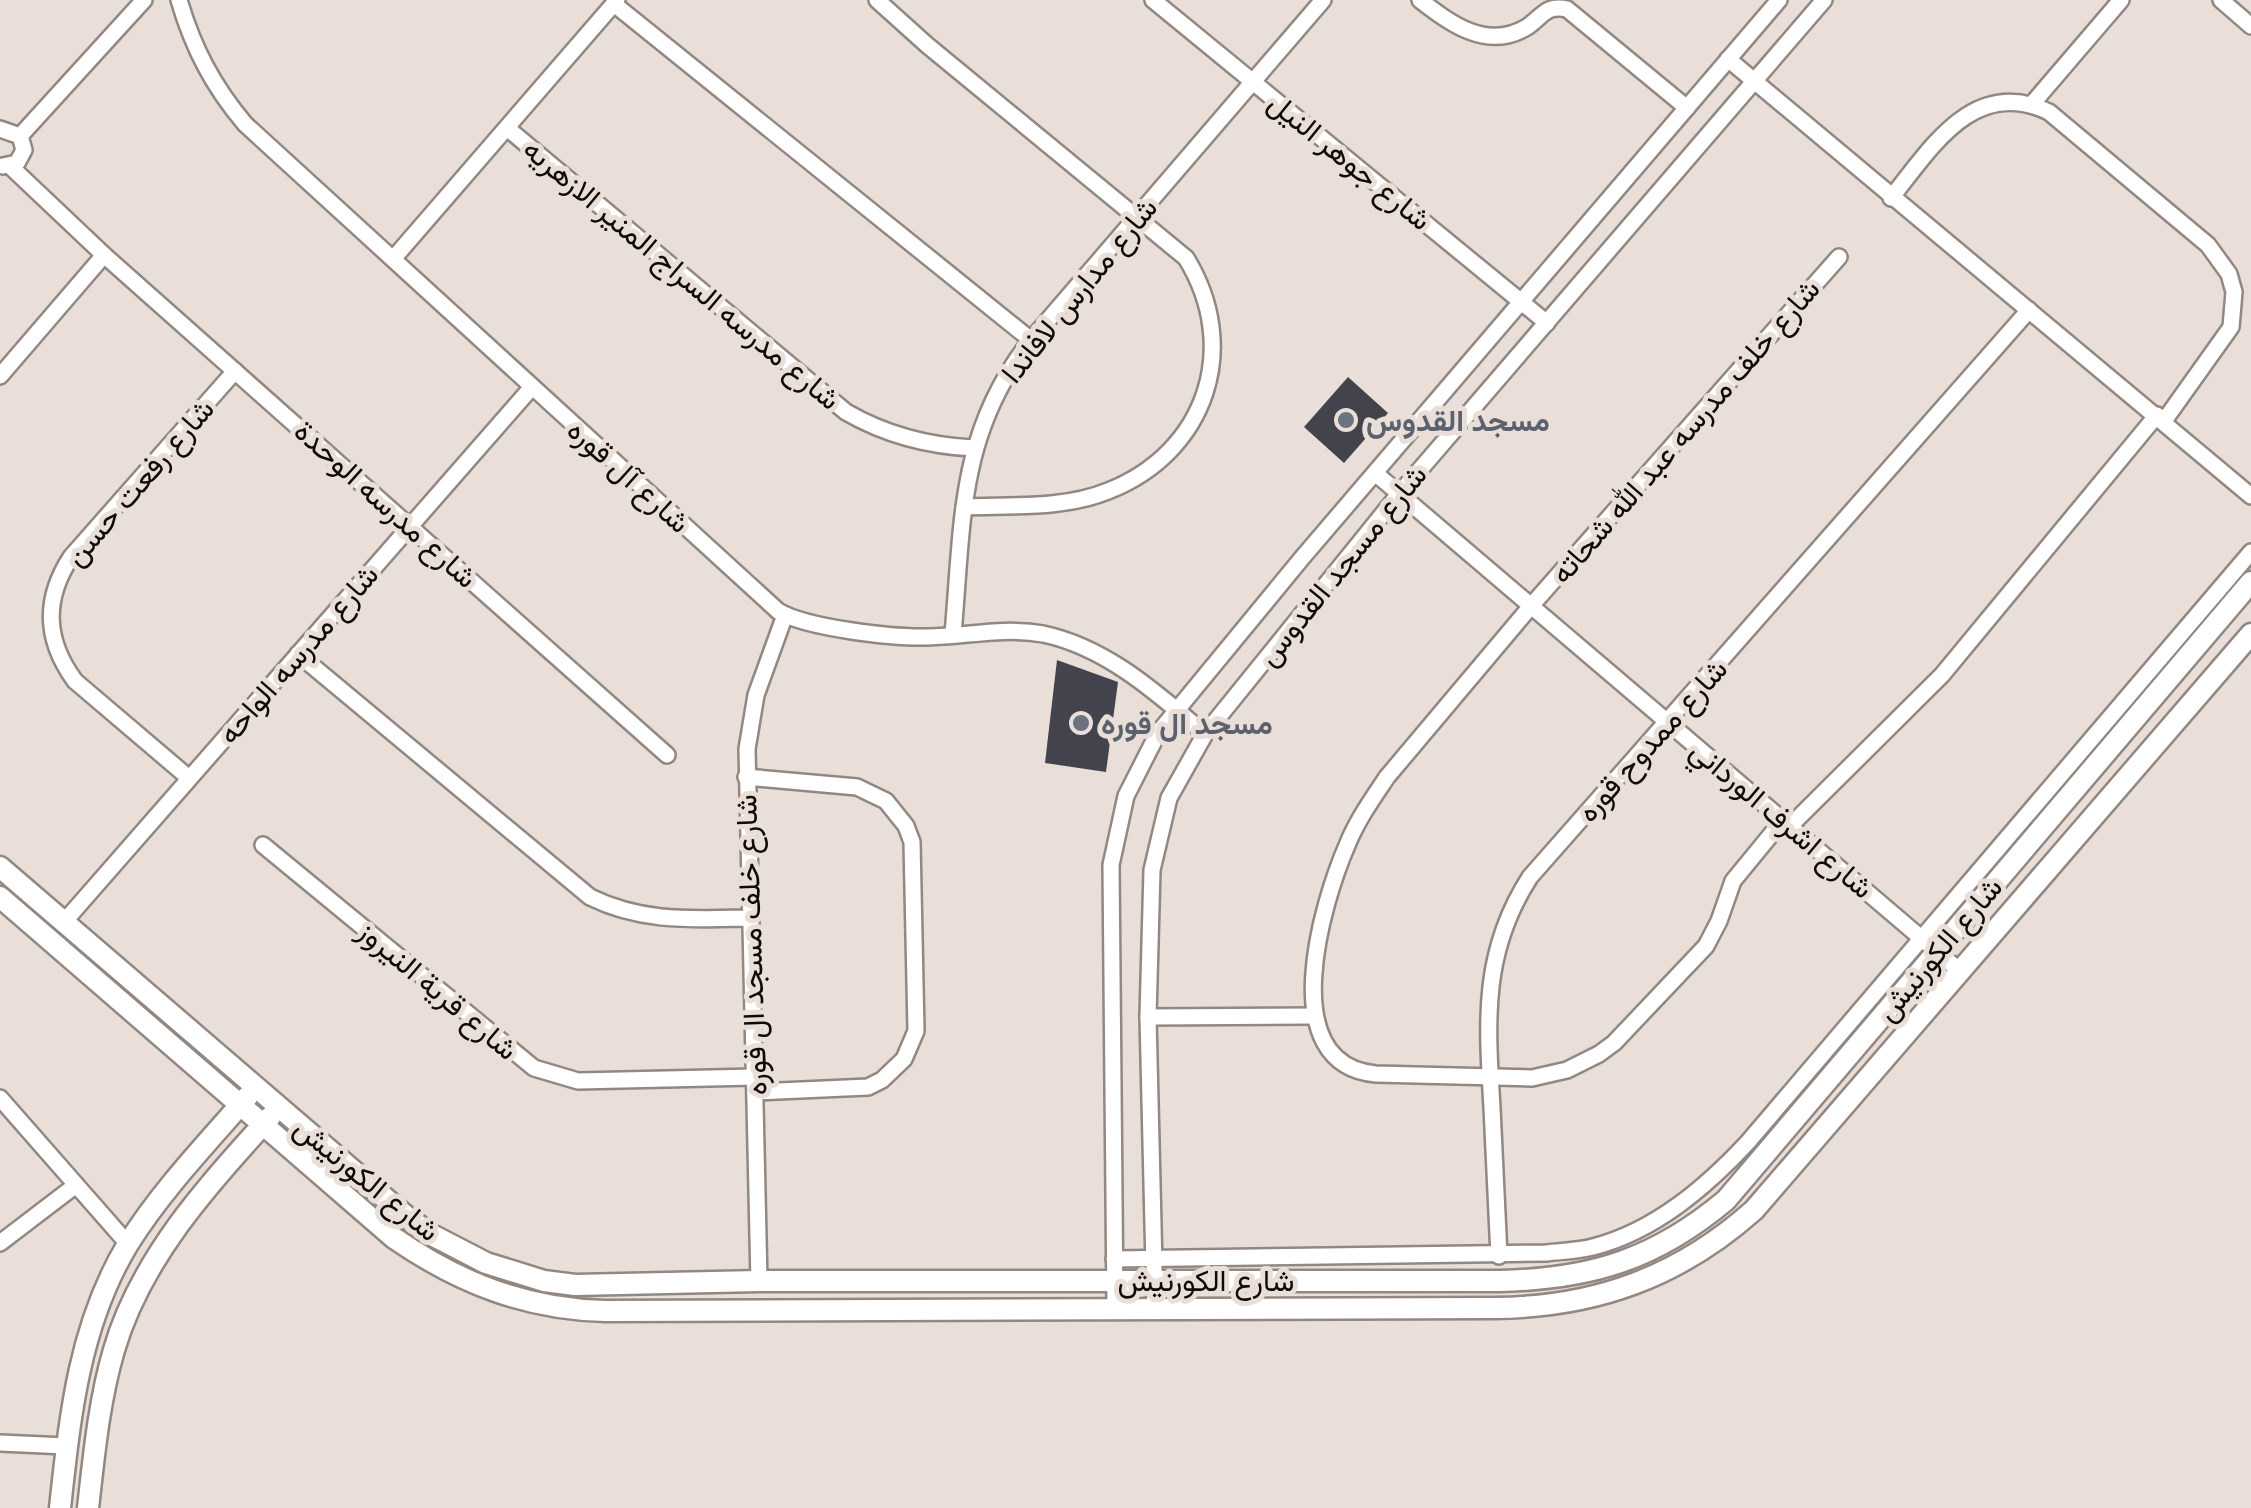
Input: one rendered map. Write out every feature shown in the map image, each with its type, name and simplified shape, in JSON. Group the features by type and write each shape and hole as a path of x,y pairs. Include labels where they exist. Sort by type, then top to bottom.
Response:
{"street":[{"path":"20,136 144,0"},
{"name":"شارع آل قوره","path":"179,0 197,54 226,102 245,124 785,615 811,623 903,636 999,630 1067,641 1109,660 1205,734"},
{"path":"878,0 927,45 1186,258 1207,300 1214,346 1206,391 1188,427 1161,459 1108,492 1068,502 964,507"},
{"name":"شارع جوهر النيل","path":"1153,0 1547,322"},
{"name":"شارع مدارس لافاندا","path":"953,634 964,507 974,448 997,391 1032,340 1323,0"},
{"path":"1420,0 1460,29 1487,36 1515,32 1553,4 1572,12 1687,108"},
{"name":"شارع مسجد القدوس","path":"1114,1308 1111,865 1119,819 1135,774 1158,732 1779,0"},
{"name":"شارع مسجد القدوس","path":"1155,1308 1148,1017 1156,846 1169,798 1205,734 1399,494 1824,0"},
{"path":"2032,104 2122,0"},
{"path":"2221,0 2251,26"},
{"path":"393,259 616,2 1032,340"},
{"path":"1728,60 2251,496"},
{"path":"1148,1017 1315,1016 1329,1052 1338,1062 1362,1072 1550,1075 1584,1063 1614,1044 1706,946 1733,881 1786,823 1942,675 2160,418 2231,327 2234,292 2229,274 2208,246 2050,112 2032,104 1998,103 1961,117 1944,132 1891,198"},
{"name":"شارع مدرسه السراج المنير الازهريه","path":"507,128 846,412 920,442 974,448"},
{"path":"0,130 20,136"},
{"path":"5,166 22,157 20,136"},
{"name":"شارع مدرسه الوحدة","path":"5,166 667,755"},
{"path":"0,376 104,255"},
{"name":"شارع خلف مدرسه عبد الله شحاته","path":"1315,1016 1318,943 1325,907 1349,839 1387,777 1531,606 1839,257"},
{"name":"شارع ممدوح قوره","path":"1499,1256 1487,1014 1498,941 1517,897 1530,877 2028,310"},
{"name":"شارع رفعت حسن","path":"189,778 75,681 53,642 52,597 59,576 72,557 235,370"},
{"name":"شارع مدرسه الواحه","path":"64,922 532,387"},
{"name":"شارع اشرف الورداني","path":"1375,473 1961,972"},
{"path":"1154,1269 1499,1256 1593,1247 1636,1230 1678,1206 1716,1176 1930,945 2251,552"},
{"name":"شارع الكورنيش","path":"0,867 407,1216 432,1235 486,1264 544,1281 759,1281 1154,1269 1529,1280 1582,1274 1635,1258 1698,1224 1752,1174 1930,945 2251,582"},
{"name":"شارع خلف مسجد ال قوره","path":"759,1281 747,749 756,695 785,615"},
{"name":"شارع الكورنيش","path":"0,897 394,1238 423,1258 480,1287 546,1306 605,1311 1530,1308 1598,1297 1658,1276 1709,1247 1754,1210 2251,634"},
{"path":"298,654 590,897 610,907 654,918 750,918"},
{"name":"شارع قرية النيروز","path":"264,845 534,1068 578,1081 868,1086 882,1080 904,1060 916,1031 912,842 898,812 886,801 857,787 746,776"},
{"path":"60,1508 66,1446 87,1335 104,1288 150,1212 256,1087"},
{"path":"0,1098 128,1244"},
{"path":"88,1508 104,1390 131,1306 176,1229 280,1107"},
{"path":"0,1242 76,1185"},
{"path":"0,1443 66,1446"}],"building":[{"name":"مسجد القدوس","path":"1348,377 1388,413 1344,463 1304,427"},
{"name":"مسجد ال قوره","path":"1057,660 1118,682 1106,772 1045,763"}],"place":[{"name":"مسجد القدوس","path":"1346,420"},
{"name":"مسجد ال قوره","path":"1081,723"}]}
